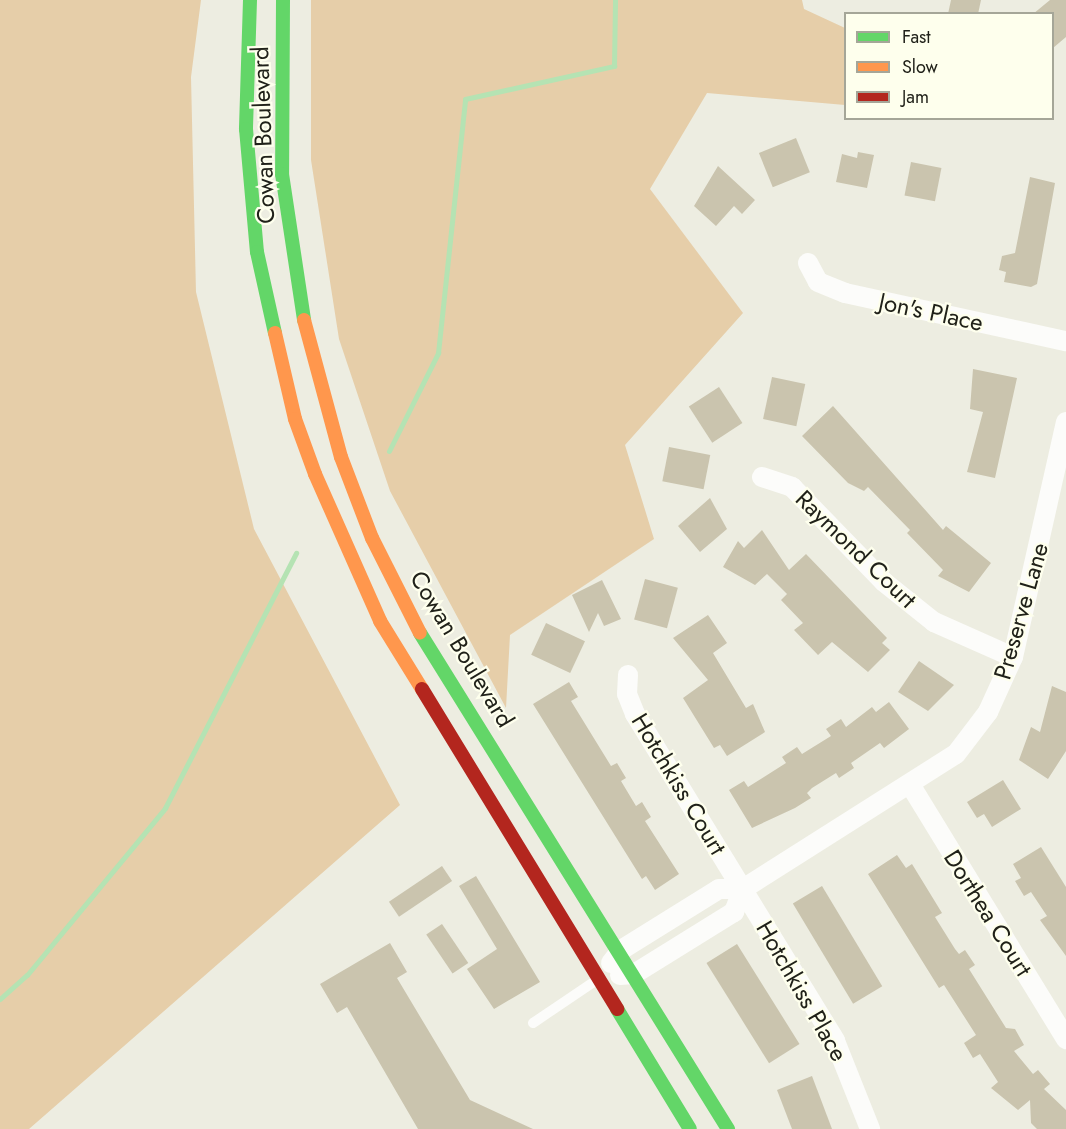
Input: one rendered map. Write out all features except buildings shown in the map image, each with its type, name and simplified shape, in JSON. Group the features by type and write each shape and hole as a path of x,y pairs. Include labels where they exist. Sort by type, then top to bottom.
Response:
{"main road":[{"name":"Cowan Boulevard","path":"250,0 246,129 257,252 271,324 315,474 380,621 601,978 690,1129"},
{"name":"Cowan Boulevard","path":"283,0 282,174 299,300 341,457 372,538 419,631 621,950 728,1129"}],"street":[{"name":"Jon's Place","path":"808,263 818,282 845,293 1066,341"},
{"name":"Preserve Lane","path":"601,978 621,950 719,889 743,889 911,786 956,754 988,712 1013,657 1066,422"},
{"name":"Raymond Court","path":"762,477 792,487 884,582 933,622 1013,657"},
{"name":"Hotchkiss Court","path":"628,675 627,694 635,714 743,889"},
{"name":"Dorthea Court","path":"911,786 1066,1039"},
{"path":"601,978 634,974 734,912 743,889"},
{"name":"Hotchkiss Place","path":"743,889 835,1041 870,1129"}],"lane":[{"path":"533,1023 601,978"}],"shaded area":[{"path":"0,0 201,0 191,77 196,292 254,529 400,805 29,1129 0,1129"},
{"path":"311,0 802,0 804,9 844,28 844,105 707,93 650,189 743,313 625,445 654,539 510,635 506,708 390,491 339,339 311,160"}],"waterway":[{"path":"389,451 438,353 465,99 614,66 615,0"},
{"path":"0,999 27,975 165,808 296,553"}],"traffic: fast":[{"path":"250,0 246,129 257,252 275,333"},
{"path":"283,0 282,174 304,320"},
{"path":"420,633 728,1129"},
{"path":"617,1009 690,1129"}],"traffic: slow":[{"path":"304,320 341,457 372,538 420,633"},
{"path":"275,333 295,419 315,474 380,621 422,689"}],"traffic: jam":[{"path":"422,689 617,1009"}]}
